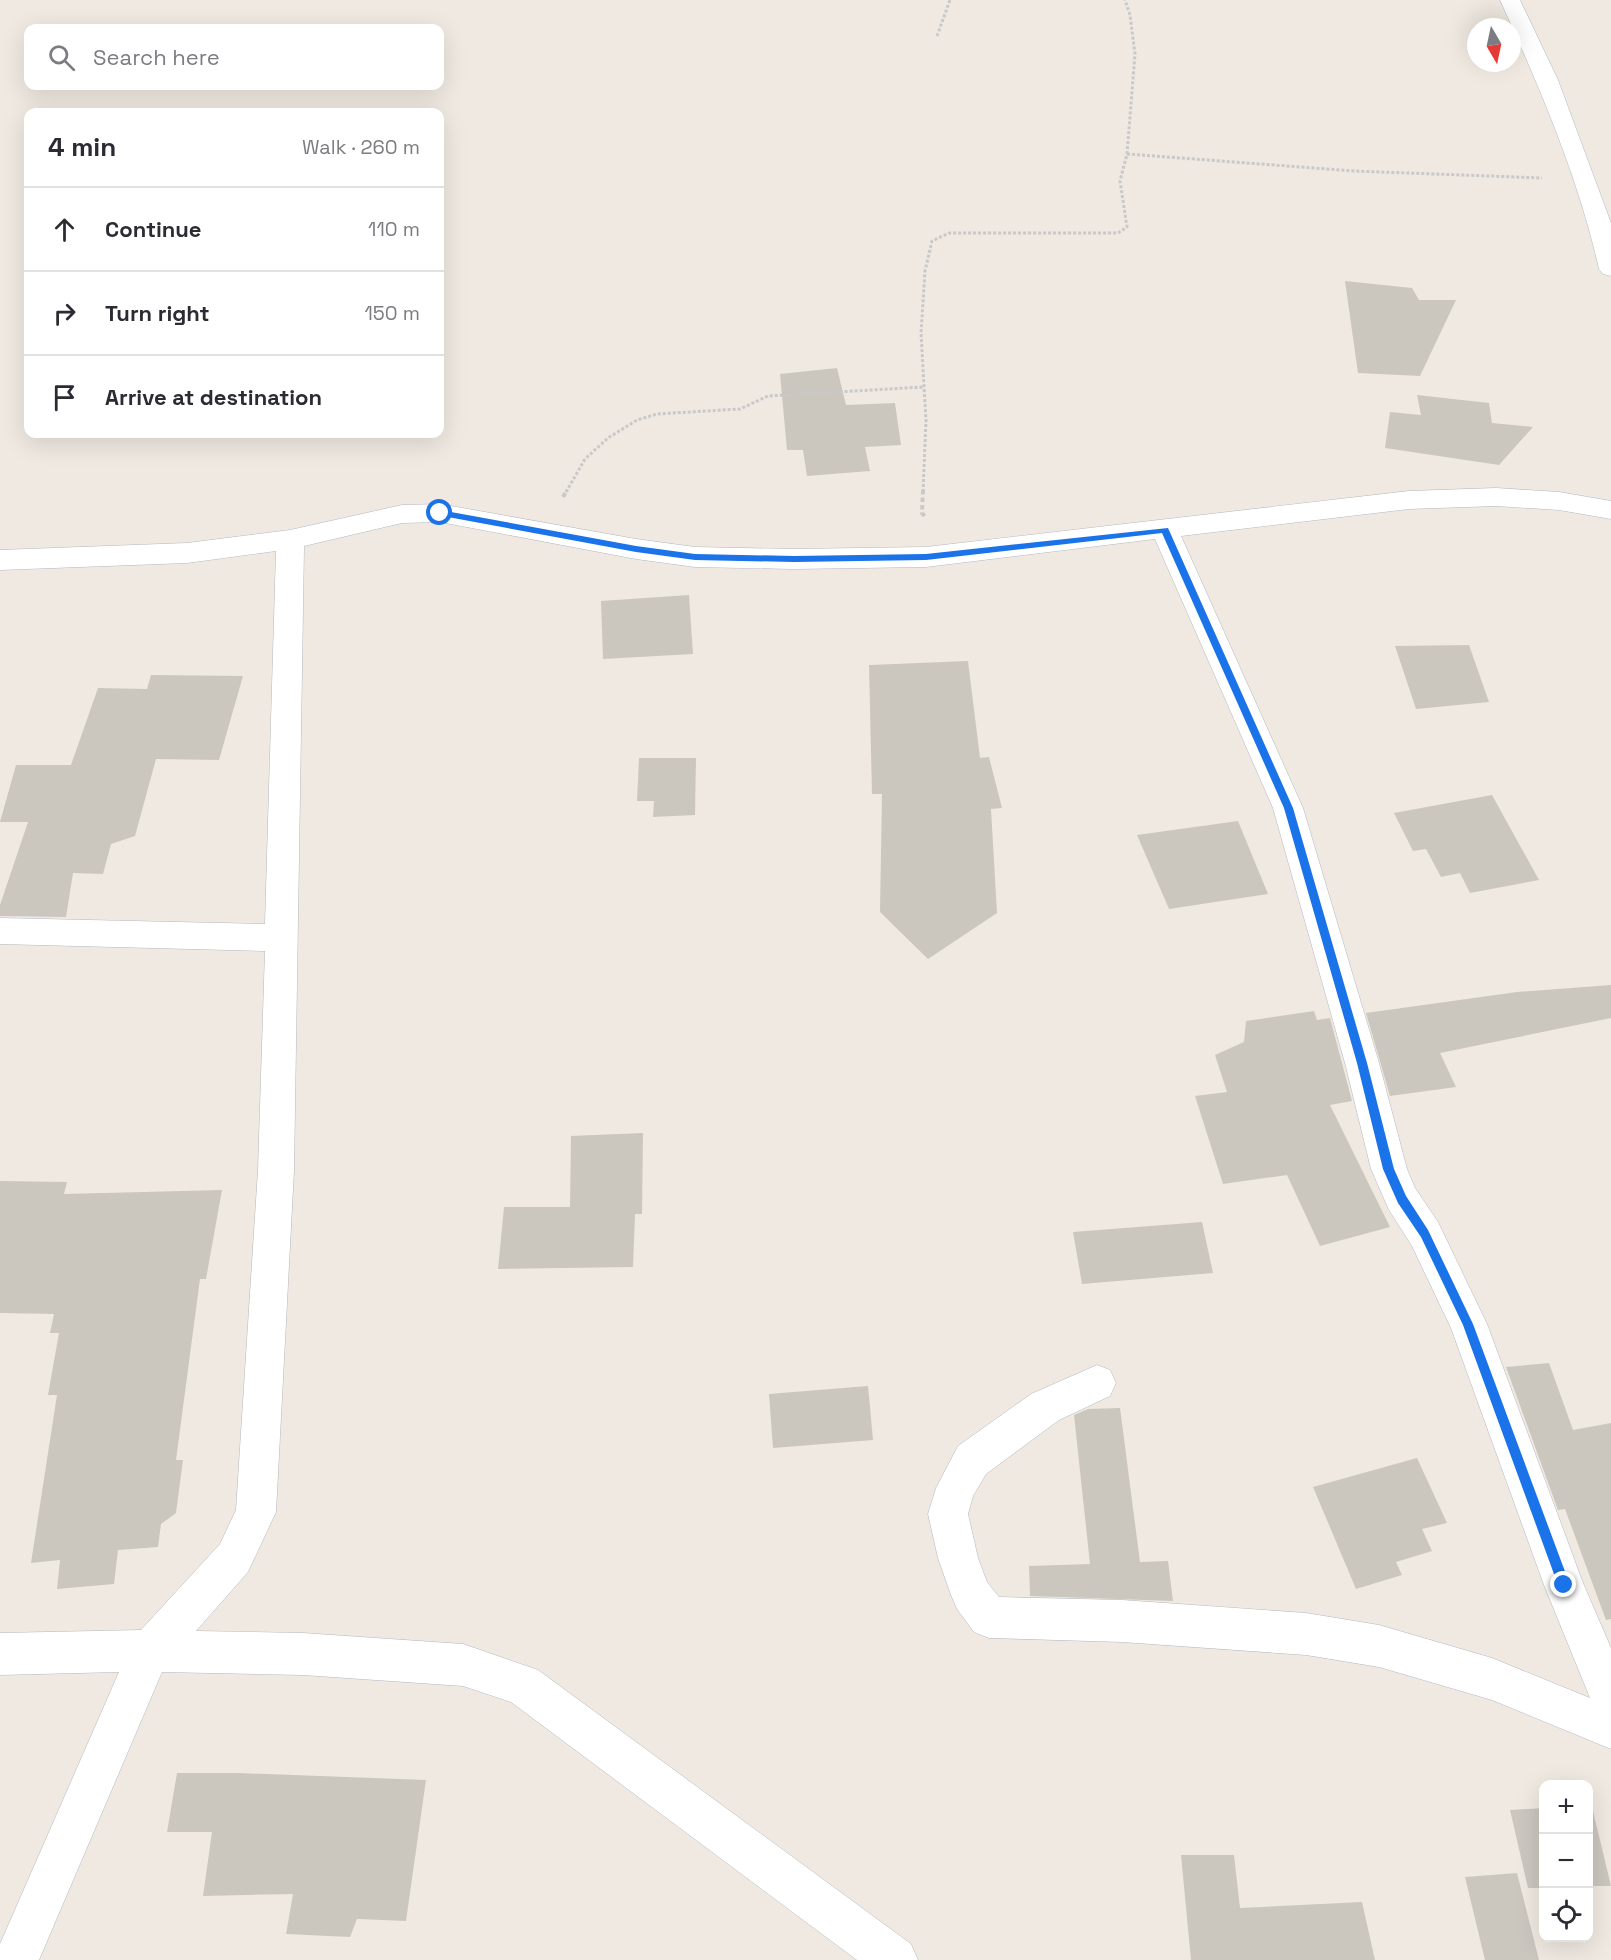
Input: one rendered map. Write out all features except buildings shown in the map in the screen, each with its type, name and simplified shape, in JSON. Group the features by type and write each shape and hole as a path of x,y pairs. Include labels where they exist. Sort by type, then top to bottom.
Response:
{"street":[{"path":"1510,0 1547,80 1602,230 1611,269"},
{"path":"0,560 187,554 290,540 402,514 424,513 440,513 636,549 695,557 794,559 926,557 1409,500 1496,497 1559,501 1611,510"},
{"path":"1165,530 1288,808 1362,1063 1389,1169 1402,1199 1425,1234 1468,1324 1564,1585 1611,1698"},
{"path":"16,1960 150,1651 234,1557 256,1512 276,1170 290,540"},
{"path":"0,931 282,938"},
{"path":"1096,1383 1045,1407 972,1460 956,1488 948,1514 958,1558 971,1594 989,1617 1122,1621 1294,1633 1379,1646 1492,1679 1611,1728"},
{"path":"0,1654 150,1651 303,1654 463,1665 523,1684 896,1960"}],"path":[{"path":"937,36 950,0"},
{"path":"930,521 922,513 926,421 921,333 925,271 932,241 949,233 1039,235 1122,231 1127,227 1119,193 1121,165 1127,154 1132,106 1133,29 1125,0"},
{"path":"1127,154 1354,171 1582,179"},
{"path":"543,532 585,459 608,438 637,420 657,414 740,409 768,396 924,387"}],"route":[{"path":"440,513 636,549 695,557 794,559 926,557 1165,530 1288,808 1362,1063 1389,1169 1402,1199 1425,1234 1468,1324 1564,1585"}]}
